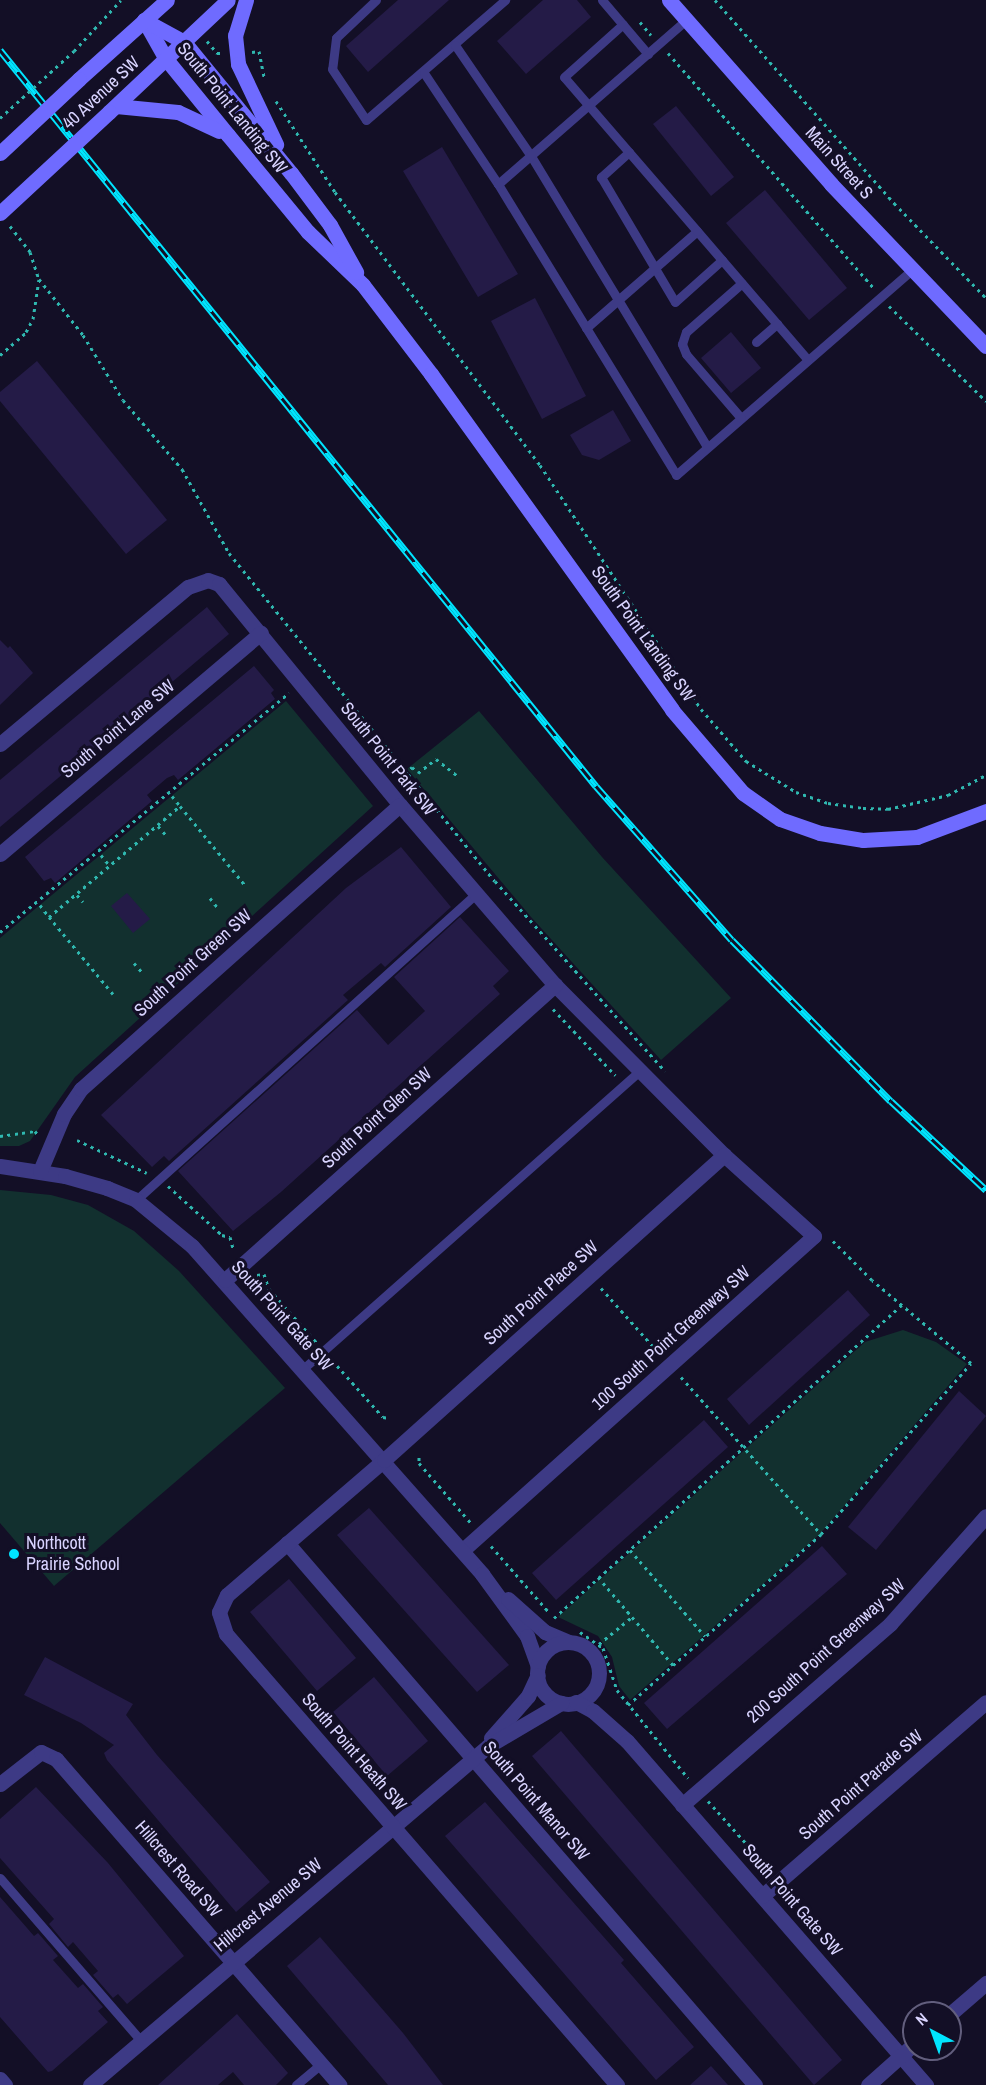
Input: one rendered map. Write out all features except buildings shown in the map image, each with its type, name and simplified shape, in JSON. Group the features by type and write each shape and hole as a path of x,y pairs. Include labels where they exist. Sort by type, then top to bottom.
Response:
{"main road":[{"name":"40 Avenue SW","path":"0,153 166,0"},
{"name":"40 Avenue SW","path":"0,213 228,0"},
{"path":"246,0 235,35 236,52 243,81 291,173"},
{"name":"Main Street S","path":"669,0 912,270 986,346"},
{"name":"South Point Landing SW","path":"144,20 184,42 291,173 330,225 363,285 431,374 672,710 743,793 780,819 820,833 863,840 917,837 986,811"},
{"name":"South Point Landing SW","path":"144,20 166,59 308,232 363,285"},
{"path":"113,109 186,114 228,135"}],"street":[{"name":"South Point Park SW","path":"0,744 193,584 208,580 219,584 400,805 555,985 638,1072 724,1155"},
{"name":"South Point Lane SW","path":"0,854 261,633"},
{"name":"South Point Green SW","path":"40,1171 64,1114 81,1089 400,805"},
{"name":"South Point Glen SW","path":"225,1280 555,985"},
{"name":"South Point Place SW","path":"384,1460 724,1155"},
{"name":"100 South Point Greenway SW","path":"462,1551 814,1236 724,1155"},
{"name":"South Point Gate SW","path":"0,1166 40,1171 108,1188 136,1200 192,1246 304,1368 482,1574 527,1636 538,1671"},
{"name":"South Point Heath SW","path":"384,1460 227,1595 220,1607 220,1623 392,1826 617,2085"},
{"name":"200 South Point Greenway SW","path":"682,1805 894,1619 986,1516"},
{"name":"South Point Manor SW","path":"287,1543 755,2085"},
{"name":"South Point Gate SW","path":"482,1574 545,1632 571,1635"},
{"path":"571,1635 594,1657 599,1671 597,1683 588,1696 568,1703 544,1693 538,1671 548,1650 571,1635"},
{"name":"Hillcrest Avenue SW","path":"474,1758 528,1696 538,1671"},
{"name":"South Point Gate SW","path":"597,1683 599,1699 627,1741 926,2085"},
{"name":"South Point Parade SW","path":"762,1896 986,1702"},
{"name":"South Point Gate SW","path":"568,1703 593,1711 627,1741"},
{"name":"Hillcrest Avenue SW","path":"90,2085 232,1961 474,1758 526,1720 568,1703"},
{"name":"Hillcrest Road SW","path":"0,1784 41,1752 56,1759 339,2085"},
{"path":"962,2004 986,1983"},
{"path":"868,2085 901,2056"},
{"path":"0,2079 5,2085"}],"lane":[{"path":"376,0 336,38 332,69 366,120 424,73 505,0"},
{"path":"602,0 648,54"},
{"path":"498,184 686,20"},
{"path":"623,24 564,77 808,360"},
{"path":"455,45 531,156 707,447"},
{"path":"424,73 498,184 676,475 912,270"},
{"path":"629,152 601,177 675,302 722,260"},
{"path":"586,328 697,231"},
{"path":"741,418 687,354 682,344 686,332 742,283"},
{"path":"756,342 777,324"},
{"path":"136,1200 476,894"},
{"path":"304,1368 638,1072"},
{"path":"0,1878 141,2041"},
{"path":"296,2085 321,2064"}],"path":[{"path":"0,118 74,51 121,0"},
{"path":"715,0 894,203 986,298"},
{"path":"636,18 881,297 986,401"},
{"path":"197,29 217,53 259,51 267,84"},
{"path":"272,94 335,192 540,465 701,709 746,761 796,792 828,803 863,808 888,809 948,795 986,775"},
{"path":"0,213 30,252 39,279 83,335 143,427 182,469 229,553 406,774 552,947 665,1070"},
{"path":"0,355 26,332 33,319 39,279"},
{"path":"0,933 289,693"},
{"path":"400,779 412,767 418,773 440,759 459,777"},
{"path":"172,796 233,867 244,884"},
{"path":"49,917 180,806"},
{"path":"157,825 165,834"},
{"path":"101,855 110,866"},
{"path":"77,895 83,902"},
{"path":"210,898 217,907"},
{"path":"40,905 113,994"},
{"path":"134,963 141,971"},
{"path":"554,1011 615,1076"},
{"path":"0,1136 35,1131 38,1135"},
{"path":"601,1288 661,1354"},
{"path":"558,1621 554,1618 598,1577 902,1305"},
{"path":"599,1644 617,1690 628,1705 821,1534 971,1363"},
{"path":"678,1374 821,1534"},
{"path":"629,1549 705,1636"},
{"path":"598,1577 673,1665"},
{"path":"599,1644 632,1617"},
{"path":"571,1635 599,1644"}],"green space":[{"path":"286,701 373,806 75,1077 30,1141 19,1146 0,1146 0,938"},
{"path":"479,711 602,857 731,998 661,1060 531,917 407,769"},
{"path":"0,1190 51,1195 88,1205 134,1231 179,1271 285,1388 54,1586 0,1523"},
{"path":"903,1330 936,1342 967,1364 819,1535 630,1700 619,1686 612,1657 598,1636 558,1617 865,1342"}],"railway":[{"path":"0,50 596,786 732,940 891,1101 986,1190"}],"place":[{"name":"Northcott Prairie School","path":"14,1554"}]}
